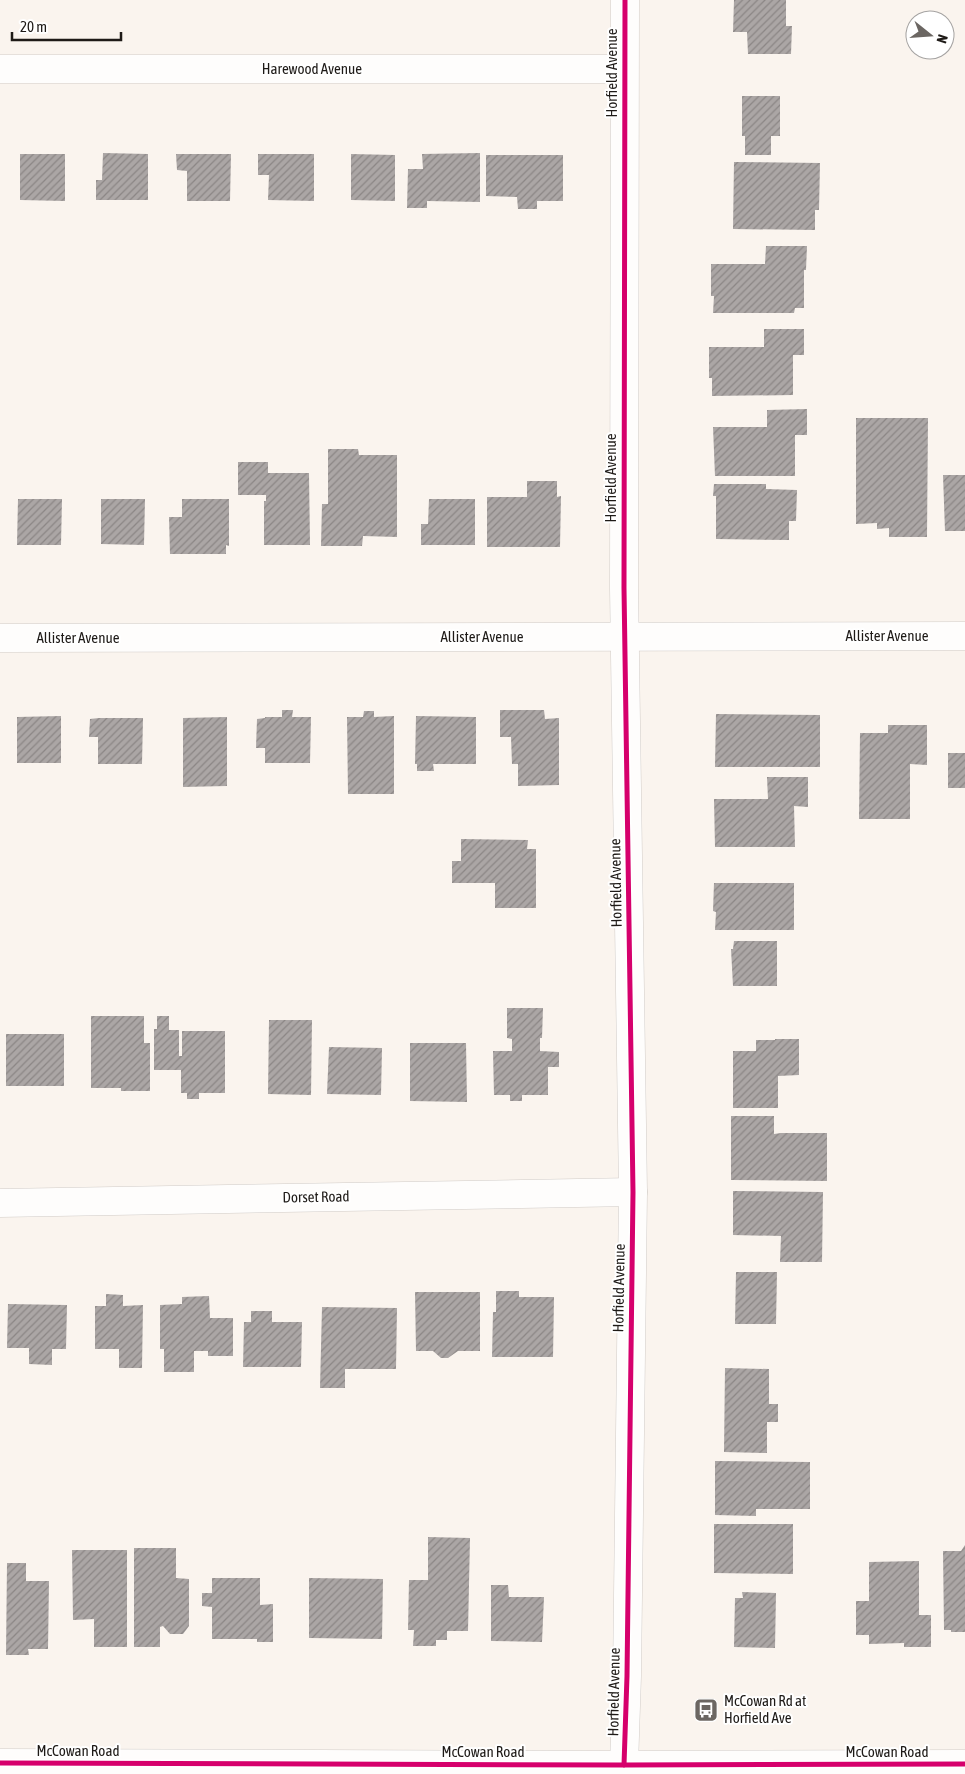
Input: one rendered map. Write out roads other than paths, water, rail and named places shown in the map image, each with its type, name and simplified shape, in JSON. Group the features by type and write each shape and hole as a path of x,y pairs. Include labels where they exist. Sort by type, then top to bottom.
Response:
{"street":[{"name":"Horfield Avenue","path":"624,1765 627,1676 633,1192 625,636 625,0"},
{"name":"Harewood Avenue","path":"0,69 624,69"},
{"name":"Allister Avenue","path":"0,638 965,636"},
{"name":"Dorset Road","path":"0,1203 633,1192"},
{"name":"McCowan Road","path":"0,1764 965,1764"}],"place":[{"name":"McCowan Rd at Horfield Ave","path":"706,1710"}]}
